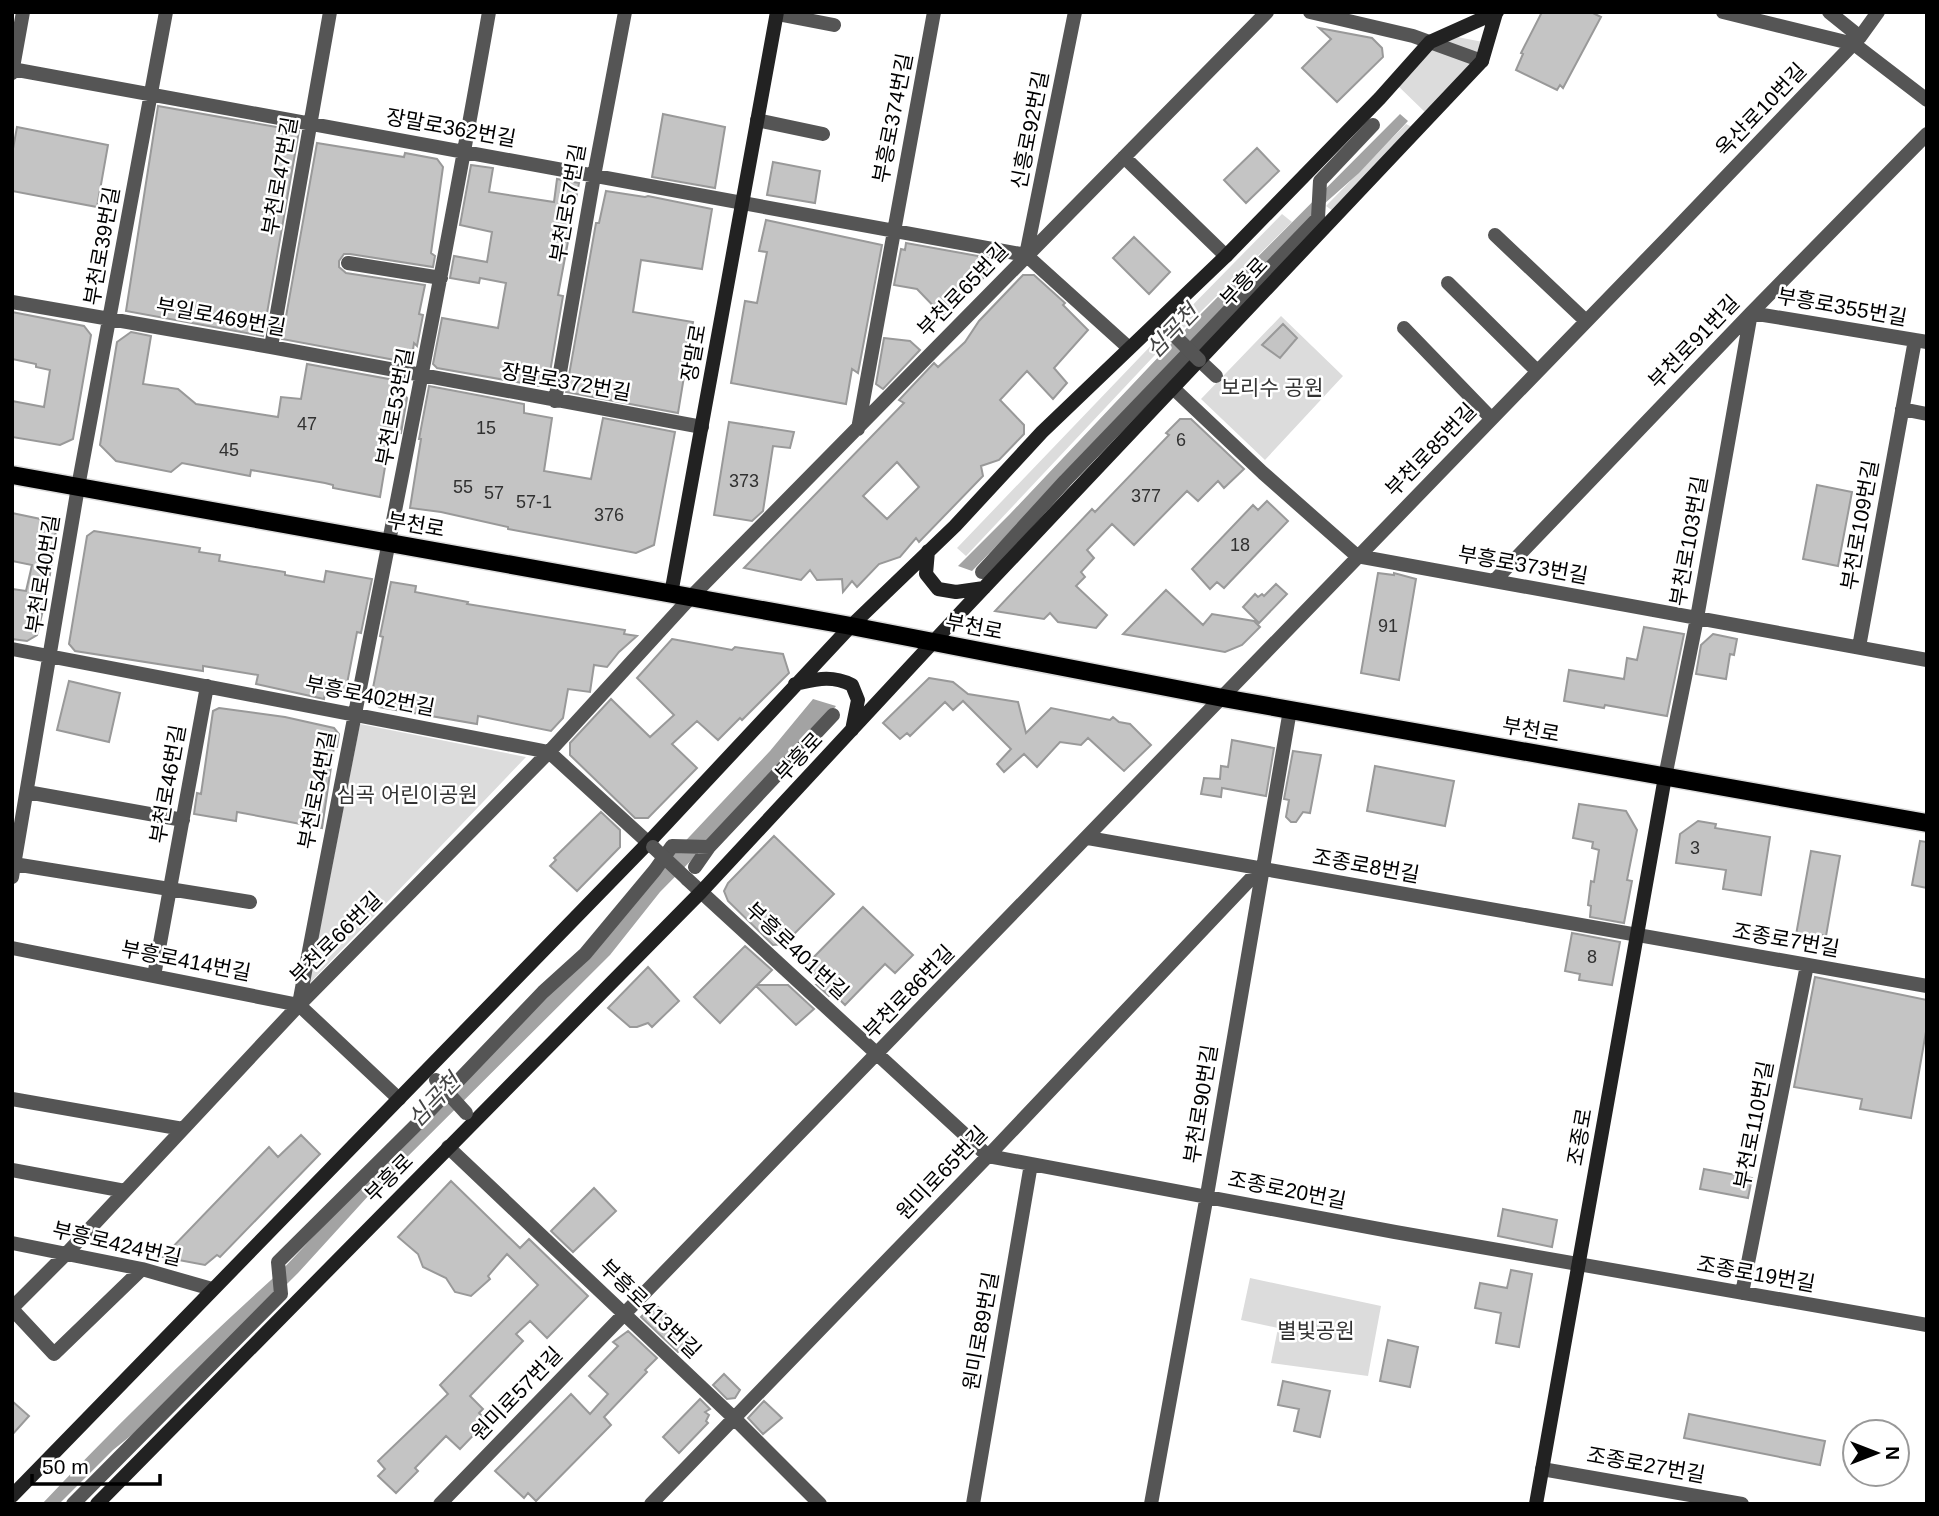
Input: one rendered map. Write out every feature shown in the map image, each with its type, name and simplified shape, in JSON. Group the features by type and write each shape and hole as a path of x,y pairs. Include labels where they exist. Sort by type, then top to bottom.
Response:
{"main road":[{"name":"부천로","path":"12,475 851,625 1223,698 1927,823"}],"street":[{"path":"12,70 23,12"},
{"name":"부천로39번길","path":"78,487 166,12"},
{"name":"부천로47번길","path":"271,347 330,12"},
{"name":"부천로53번길","path":"389,543 489,12"},
{"name":"부천로57번길","path":"555,401 625,12"},
{"name":"부흥로374번길","path":"858,429 934,12"},
{"name":"신흥로92번길","path":"1026,255 1074,12"},
{"name":"부천로65번길","path":"691,597 1267,12"},
{"path":"1310,12 1413,36 1482,61"},
{"path":"1723,12 1857,41"},
{"path":"1829,12 1857,41 1927,100"},
{"name":"옥산로10번길","path":"1671,235 1857,41 1878,12"},
{"name":"장말로","path":"671,594 777,13 834,25"},
{"name":"부흥로","path":"12,1496 399,1099 432,1075 851,625 955,526 1042,432 1226,256 1380,98 1430,42 1497,13"},
{"name":"부흥로","path":"99,1503 448,1147 470,1117 701,892 1173,388 1197,358 1482,61 1497,13"},
{"name":"장말로362번길","path":"12,70 743,203"},
{"path":"757,120 823,134"},
{"path":"982,572 1065,481 1318,218 1320,181 1373,125"},
{"name":"부천로91번길","path":"1494,581 1927,134"},
{"name":"부흥로","path":"1124,157 1226,256"},
{"path":"743,203 1026,255 1129,348"},
{"path":"1197,358 1282,264 1302,234"},
{"path":"1495,235 1586,321"},
{"name":"부천로85번길","path":"1223,698 1357,556 1671,235"},
{"path":"348,262 441,278"},
{"path":"1448,283 1537,371"},
{"name":"부일로469번길","path":"12,302 271,347 422,377"},
{"name":"부흥로355번길","path":"1751,313 1921,341"},
{"name":"부천로103번길","path":"1665,777 1697,618 1751,313"},
{"path":"1158,320 1216,376"},
{"path":"1404,328 1491,418"},
{"name":"부천로109번길","path":"1859,647 1902,409 1921,341"},
{"name":"장말로372번길","path":"422,377 702,427"},
{"path":"1173,388 1357,556"},
{"path":"1902,409 1927,414"},
{"name":"부천로40번길","path":"78,487 13,871 170,890"},
{"name":"부천로54번길","path":"299,1005 353,715 389,543"},
{"path":"928,551 926,574 938,589 956,592 984,588"},
{"name":"부흥로373번길","path":"1357,556 1927,660"},
{"name":"부천로66번길","path":"12,1309 299,1005 549,752 691,597"},
{"name":"부흥로402번길","path":"12,649 549,752"},
{"path":"796,684 819,678 838,678 852,685 858,700 852,731"},
{"name":"부천로46번길","path":"154,976 207,686"},
{"name":"부천로86번길","path":"625,1314 1223,698"},
{"name":"부천로90번길","path":"1151,1504 1290,710"},
{"path":"695,867 709,847 833,715"},
{"path":"549,752 648,843"},
{"name":"조종로","path":"1536,1504 1665,777"},
{"path":"27,792 183,820"},
{"name":"조종로8번길","path":"1088,838 1637,935"},
{"name":"부흥로401번길","path":"648,843 988,1156"},
{"path":"73,1504 281,1294 278,1262 415,1126 543,992 585,954 672,846 709,847"},
{"name":"원미로65번길","path":"651,1504 988,1156 1261,868"},
{"path":"170,890 250,902"},
{"name":"조종로7번길","path":"1637,935 1927,986"},
{"name":"부흥로414번길","path":"12,948 299,1005"},
{"name":"부천로110번길","path":"1742,1293 1807,965"},
{"path":"299,1005 399,1099"},
{"path":"432,1075 470,1117"},
{"path":"12,1099 183,1129"},
{"name":"부흥로413번길","path":"448,1147 735,1419 820,1504"},
{"name":"조종로20번길","path":"988,1156 1578,1264"},
{"name":"원미로89번길","path":"972,1504 1031,1164"},
{"path":"12,1170 125,1191"},
{"name":"부흥로424번길","path":"12,1244 142,1269 212,1289"},
{"name":"조종로19번길","path":"1578,1264 1927,1325"},
{"path":"12,1309 54,1353 142,1269"},
{"name":"원미로57번길","path":"440,1504 625,1314"},
{"name":"조종로27번길","path":"1542,1469 1742,1504"}],"green space":[{"path":"1447,35 1483,42 1480,56 1429,116 1394,82"},
{"path":"1406,124 1416,129 1340,216 1326,206"},
{"path":"1282,214 1292,222 1184,328 1177,321"},
{"name":"보리수 공원","path":"1281,316 1343,376 1265,460 1201,399"},
{"path":"1163,333 1169,340 966,556 957,548"},
{"name":"심곡 어린이공원","path":"360,724 526,757 309,984"},
{"name":"별빛공원","path":"1250,1278 1381,1306 1368,1376 1271,1363 1278,1328 1241,1320"}],"shaded area":[{"path":"1400,114 1408,121 1359,173 1324,204 972,571 958,566 1165,350"},
{"path":"813,699 836,706 798,752 660,892 610,955 370,1194 298,1273 149,1421 113,1450 59,1504 42,1504 159,1385 281,1271 770,751"}],"building":[{"path":"1542,12 1591,12 1601,17 1563,88 1560,85 1557,90 1516,70 1523,54 1521,53"},
{"path":"1319,28 1372,38 1382,48 1383,57 1337,102 1302,68 1331,39"},
{"path":"158,106 299,131 263,336 126,311"},
{"path":"663,114 725,127 715,188 652,177"},
{"path":"17,127 108,145 97,207 12,191 12,154"},
{"path":"317,143 404,157 405,153 437,159 443,167 431,253 435,256 433,267 350,254 344,254 339,261 339,267 346,273 425,285 419,314 423,315 411,363 282,339"},
{"path":"1257,148 1279,171 1246,203 1224,180"},
{"path":"773,162 820,171 815,203 767,195"},
{"path":"471,165 493,168 489,192 554,202 557,179 579,183 558,295 563,296 549,378 539,386 437,368 433,364 442,318 498,328 506,283 480,278 479,283 450,278 454,256 487,262 492,232 460,225"},
{"path":"606,191 648,196 712,209 702,269 641,260 633,312 693,322 678,413 566,392 596,223 599,223"},
{"path":"766,220 882,245 858,373 852,369 846,404 731,383 745,301 757,303 767,252 759,251"},
{"path":"1134,237 1170,272 1149,294 1113,258"},
{"path":"906,243 989,258 986,275 945,318 917,289 894,285 901,249 905,250"},
{"path":"1023,275 1034,275 1065,303 1063,305 1088,330 1054,368 1067,383 1053,399 1027,371 1000,400 1024,425 1024,434 999,460 981,466 983,476 919,542 916,538 900,557 879,564 857,587 852,581 843,592 842,579 817,580 810,570 801,580 744,568 904,403 899,400 934,363 938,367 965,342 979,321","holes":["897,462 919,487 887,519 863,496"]},
{"path":"12,312 84,326 91,335 73,439 60,445 12,437 12,401 44,407 50,370 12,359"},
{"path":"1283,324 1297,338 1280,358 1262,345"},
{"path":"131,332 151,336 143,384 178,389 196,404 278,417 281,397 301,399 307,364 394,380 407,398 401,433 391,431 380,497 333,488 333,485 325,483 251,470 250,476 182,463 171,472 116,461 100,445 117,342"},
{"path":"884,338 910,341 920,350 883,389 876,384"},
{"path":"429,386 524,404 524,413 552,418 544,471 591,479 603,418 675,432 654,545 636,553 508,529 441,512 410,508"},
{"path":"1180,419 1191,419 1244,469 1224,488 1218,481 1198,501 1187,491 1134,545 1112,524 1087,550 1094,558 1081,572 1085,577 1076,586 1107,615 1096,628 1058,622 1050,613 1044,619 995,611 1092,509 1095,512 1169,435 1166,433"},
{"path":"729,422 794,432 790,448 773,446 763,511 752,521 714,515"},
{"path":"1817,485 1852,492 1838,566 1803,559"},
{"path":"1267,501 1288,521 1224,588 1217,582 1210,589 1192,569 1253,505 1258,510"},
{"path":"12,513 50,521 56,530 48,589 37,635 27,641 12,639 12,589 26,591 32,565 12,561"},
{"path":"94,531 200,548 199,552 220,555 219,561 285,572 285,575 324,582 326,571 372,579 361,633 357,632 345,694 325,694 324,699 256,684 258,675 203,666 203,671 75,651 69,644 87,536"},
{"path":"1378,573 1394,573 1416,579 1399,680 1361,673"},
{"path":"391,582 416,586 415,592 468,602 467,604 625,630 624,634 637,636 607,667 594,665 590,692 568,689 563,718 551,731 478,716 477,724 379,707 371,698"},
{"path":"1276,584 1287,594 1259,623 1243,607 1255,594 1258,597 1262,594 1264,596"},
{"path":"1166,590 1203,625 1212,614 1254,621 1260,627 1242,645 1225,652 1123,634"},
{"path":"1644,627 1684,634 1667,716 1564,701 1569,670 1624,679 1627,658 1637,660"},
{"path":"1713,634 1737,639 1734,655 1730,654 1726,679 1696,674 1701,645"},
{"path":"672,639 732,650 735,647 783,654 789,673 718,740 697,721 672,744 697,768 648,818 635,818 570,755 570,743 611,699 650,737 674,715 637,678"},
{"path":"929,678 953,682 968,694 1018,702 1026,733 1051,708 1110,720 1113,717 1119,722 1130,724 1151,745 1124,771 1088,738 1081,745 1060,742 1037,767 1024,754 1004,772 997,764 1011,749 963,701 953,710 945,702 910,736 907,733 900,739 883,723"},
{"path":"69,681 120,693 109,742 57,730"},
{"path":"219,708 285,717 334,728 339,734 337,747 334,747 322,828 237,812 236,821 194,814 197,793 201,794 213,711"},
{"path":"1232,740 1274,748 1266,796 1222,788 1221,797 1201,794 1204,778 1220,779 1221,766 1228,767"},
{"path":"1293,751 1321,755 1310,813 1303,812 1296,822 1291,822 1286,817 1289,800 1284,799"},
{"path":"1375,766 1454,781 1445,826 1367,811"},
{"path":"1579,804 1626,811 1637,830 1627,880 1632,881 1624,923 1590,917 1591,906 1588,905 1591,881 1594,882 1599,850 1592,848 1593,842 1573,838"},
{"path":"601,812 620,830 620,847 577,891 550,866 556,860 554,858"},
{"path":"1698,821 1716,824 1715,828 1770,837 1761,895 1723,889 1726,870 1676,863 1680,834"},
{"path":"774,836 834,894 784,944 773,945 728,901 724,891 728,883"},
{"path":"1920,841 1927,842 1927,888 1912,885"},
{"path":"1811,851 1840,856 1826,936 1821,935 1820,940 1796,935"},
{"path":"863,907 913,955 895,973 885,964 845,1005 833,993 829,996 817,985 825,985 805,966"},
{"path":"1572,933 1620,942 1612,985 1579,980 1580,974 1565,971"},
{"path":"745,946 772,970 757,985 788,985 814,1009 796,1025 756,986 720,1023 694,997"},
{"path":"648,967 679,1001 652,1027 648,1023 630,1027 608,1008"},
{"path":"1815,977 1927,1000 1927,1026 1911,1118 1860,1109 1862,1099 1794,1087"},
{"path":"301,1135 320,1154 220,1257 217,1255 205,1265 163,1257 269,1147 278,1157"},
{"path":"1704,1169 1752,1178 1748,1198 1700,1189"},
{"path":"451,1181 520,1248 529,1239 588,1296 547,1338 530,1321 516,1334 523,1341 470,1396 483,1409 479,1413 487,1421 460,1449 446,1436 415,1468 418,1471 396,1493 378,1476 385,1469 378,1461 448,1394 440,1385 538,1285 507,1254 488,1276 490,1279 471,1296 455,1292 446,1278 423,1267 418,1254 398,1237"},
{"path":"594,1188 616,1211 573,1252 551,1231"},
{"path":"1503,1209 1557,1220 1552,1247 1498,1236"},
{"path":"1511,1270 1532,1274 1519,1347 1496,1343 1501,1313 1475,1308 1480,1283 1507,1288"},
{"path":"654,1303 692,1339 678,1352 641,1317"},
{"path":"628,1331 657,1358 604,1417 611,1425 536,1501 528,1493 524,1498 495,1471 571,1394 590,1414 608,1394 589,1376 618,1346 613,1342"},
{"path":"1388,1340 1418,1347 1410,1387 1380,1381"},
{"path":"724,1374 740,1390 735,1398 727,1399 713,1385"},
{"path":"1283,1381 1330,1391 1320,1437 1294,1431 1299,1409 1278,1405"},
{"path":"700,1399 710,1409 705,1412 709,1415 706,1421 708,1423 679,1453 663,1437"},
{"path":"12,1401 29,1416 12,1435"},
{"path":"764,1401 782,1418 763,1434 748,1418"},
{"path":"1689,1414 1825,1441 1820,1465 1684,1438"}],"water label":[{"name":"심곡천","path":"1172,331"},
{"name":"심곡천","path":"434,1100"}]}
